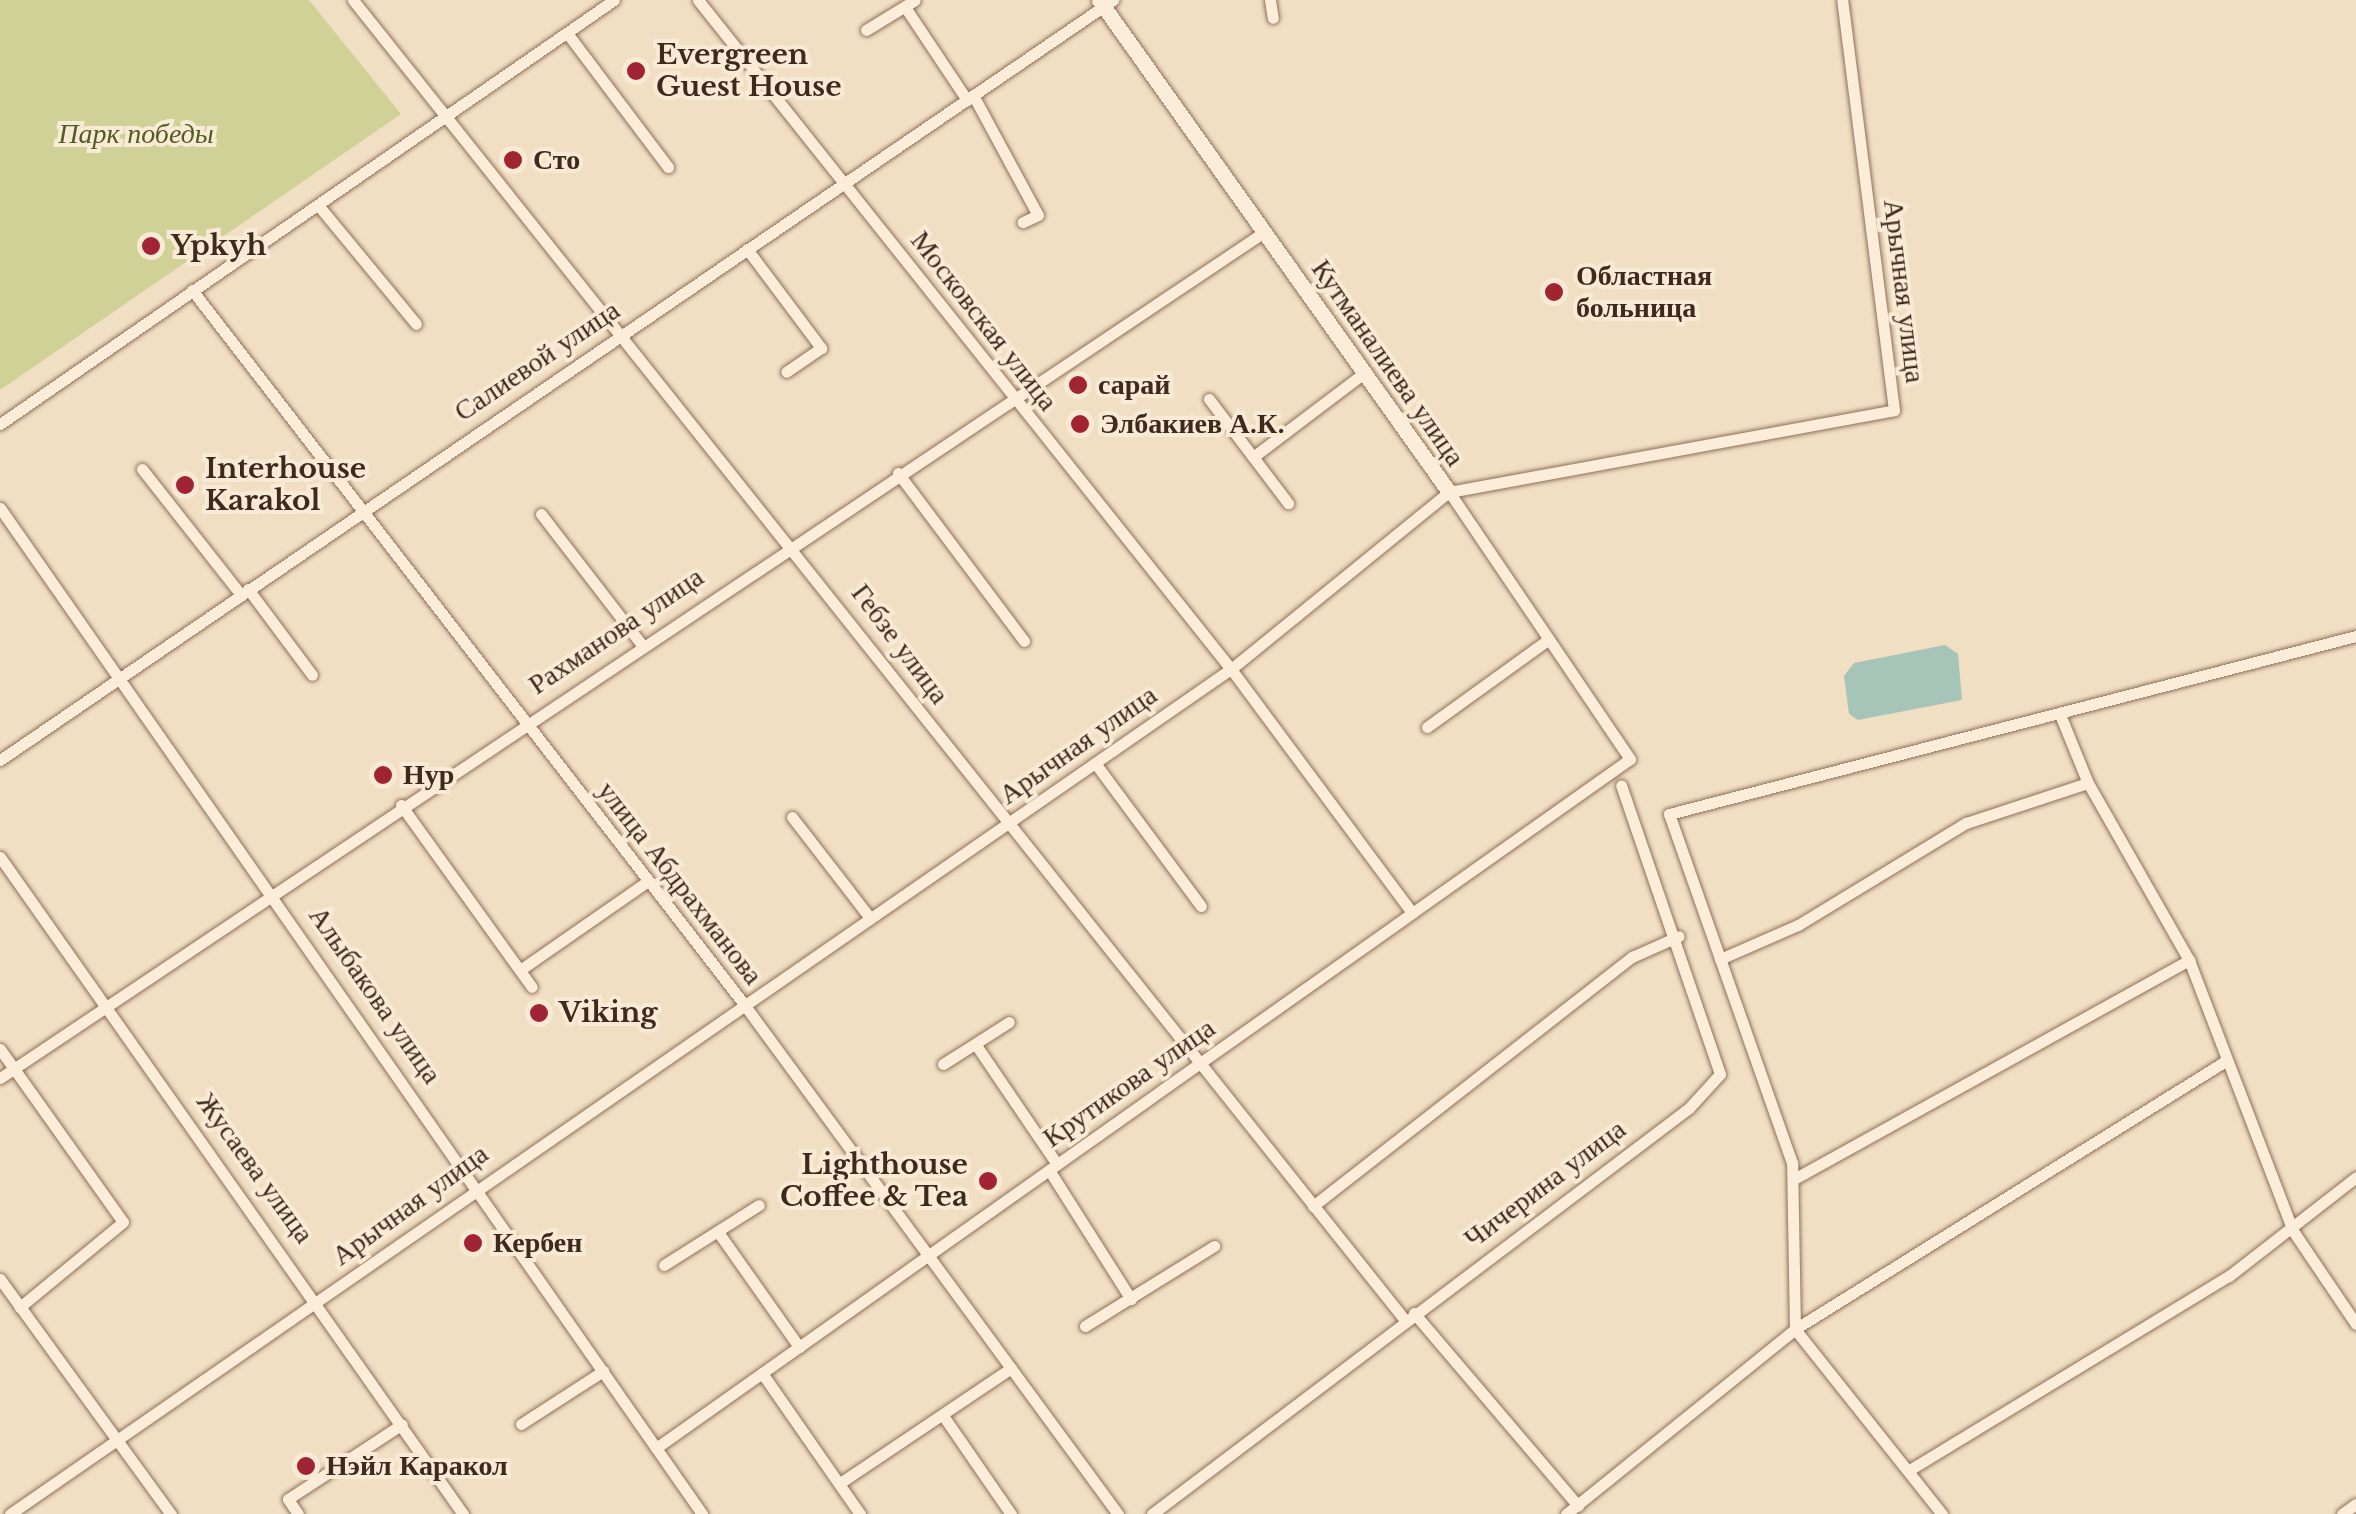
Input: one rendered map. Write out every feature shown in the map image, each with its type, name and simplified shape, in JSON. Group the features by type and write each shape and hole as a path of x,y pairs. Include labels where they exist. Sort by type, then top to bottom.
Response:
{"street":[{"name":"Гебзе улица","path":"353,0 792,543 1005,826 1197,1066 1313,1206 1578,1506"},
{"path":"0,424 614,0"},
{"name":"Московская улица","path":"698,0 846,182 1011,399 1230,669 1412,913"},
{"path":"1270,0 1273,18"},
{"name":"Арычная улица","path":"10,1514 114,1436 320,1302 476,1186 1230,669 1449,492 1894,410 1842,0"},
{"name":"Салиевой улица","path":"0,760 359,509 747,250 1105,2"},
{"name":"Кутманалиева улица","path":"1105,2 1449,492 1630,758"},
{"path":"866,30 910,3 1038,215 1023,222"},
{"path":"567,32 668,167"},
{"path":"318,205 416,324"},
{"name":"Рахманова улица","path":"0,1078 792,543 1264,232"},
{"path":"747,250 820,348 786,372"},
{"name":"улица Абдрахманова","path":"192,290 644,883 742,1003 1118,1514"},
{"path":"1253,457 1364,373"},
{"path":"1208,399 1288,504"},
{"path":"142,469 312,675"},
{"path":"898,473 1024,641"},
{"name":"Алыбакова улица","path":"0,508 273,892 702,1514"},
{"path":"541,514 642,645"},
{"path":"1942,1514 1795,1329 1794,1179 1669,814 2062,717 2356,636"},
{"path":"1427,727 1549,640"},
{"path":"2062,717 2088,783 2188,960 2292,1231 2356,1324"},
{"name":"Крутикова улица","path":"656,1448 1630,758"},
{"path":"1095,763 1201,906"},
{"path":"1720,959 1798,925 1966,823 2088,783"},
{"name":"Чичерина улица","path":"1152,1514 1689,1108 1720,1074 1679,936 1621,786"},
{"path":"401,806 532,987"},
{"path":"792,817 870,918"},
{"name":"Жусаева улица","path":"0,857 320,1302 462,1514"},
{"path":"520,970 644,883"},
{"path":"1313,1206 1632,957 1679,936"},
{"path":"1794,1179 2188,960"},
{"path":"943,1064 1009,1022"},
{"path":"976,1044 1131,1299"},
{"path":"0,1049 123,1222 20,1307"},
{"path":"1566,1514 1795,1329 2224,1062"},
{"path":"1910,1469 2292,1231 2356,1177"},
{"path":"664,1265 759,1205"},
{"path":"718,1232 799,1347"},
{"path":"1084,1326 1214,1246"},
{"path":"0,1279 172,1514"},
{"path":"840,1483 944,1417 1011,1368"},
{"path":"522,1424 603,1370"},
{"path":"762,1373 860,1514"},
{"path":"944,1417 1011,1514"},
{"path":"298,1514 288,1499 402,1424"},
{"path":"2342,1514 2356,1504"}],"green space":[{"name":"Парк победы","path":"0,0 309,0 401,114 0,390"}],"shaded area":[{"path":"1945,645 1958,654 1962,700 1858,720 1849,714 1844,676 1854,663"}],"place":[{"name":"Evergreen Guest House","path":"636,71"},
{"name":"Сто","path":"513,160"},
{"name":"Ypkyh","path":"151,246"},
{"name":"Областная больница","path":"1554,292"},
{"name":"сарай","path":"1078,385"},
{"name":"Элбакиев А.К.","path":"1080,424"},
{"name":"Interhouse Karakol","path":"185,485"},
{"name":"Нур","path":"383,775"},
{"name":"Viking","path":"539,1013"},
{"name":"Lighthouse Coffee & Tea","path":"988,1181"},
{"name":"Кербен","path":"473,1243"},
{"name":"Нэйл Каракол","path":"306,1466"}]}
